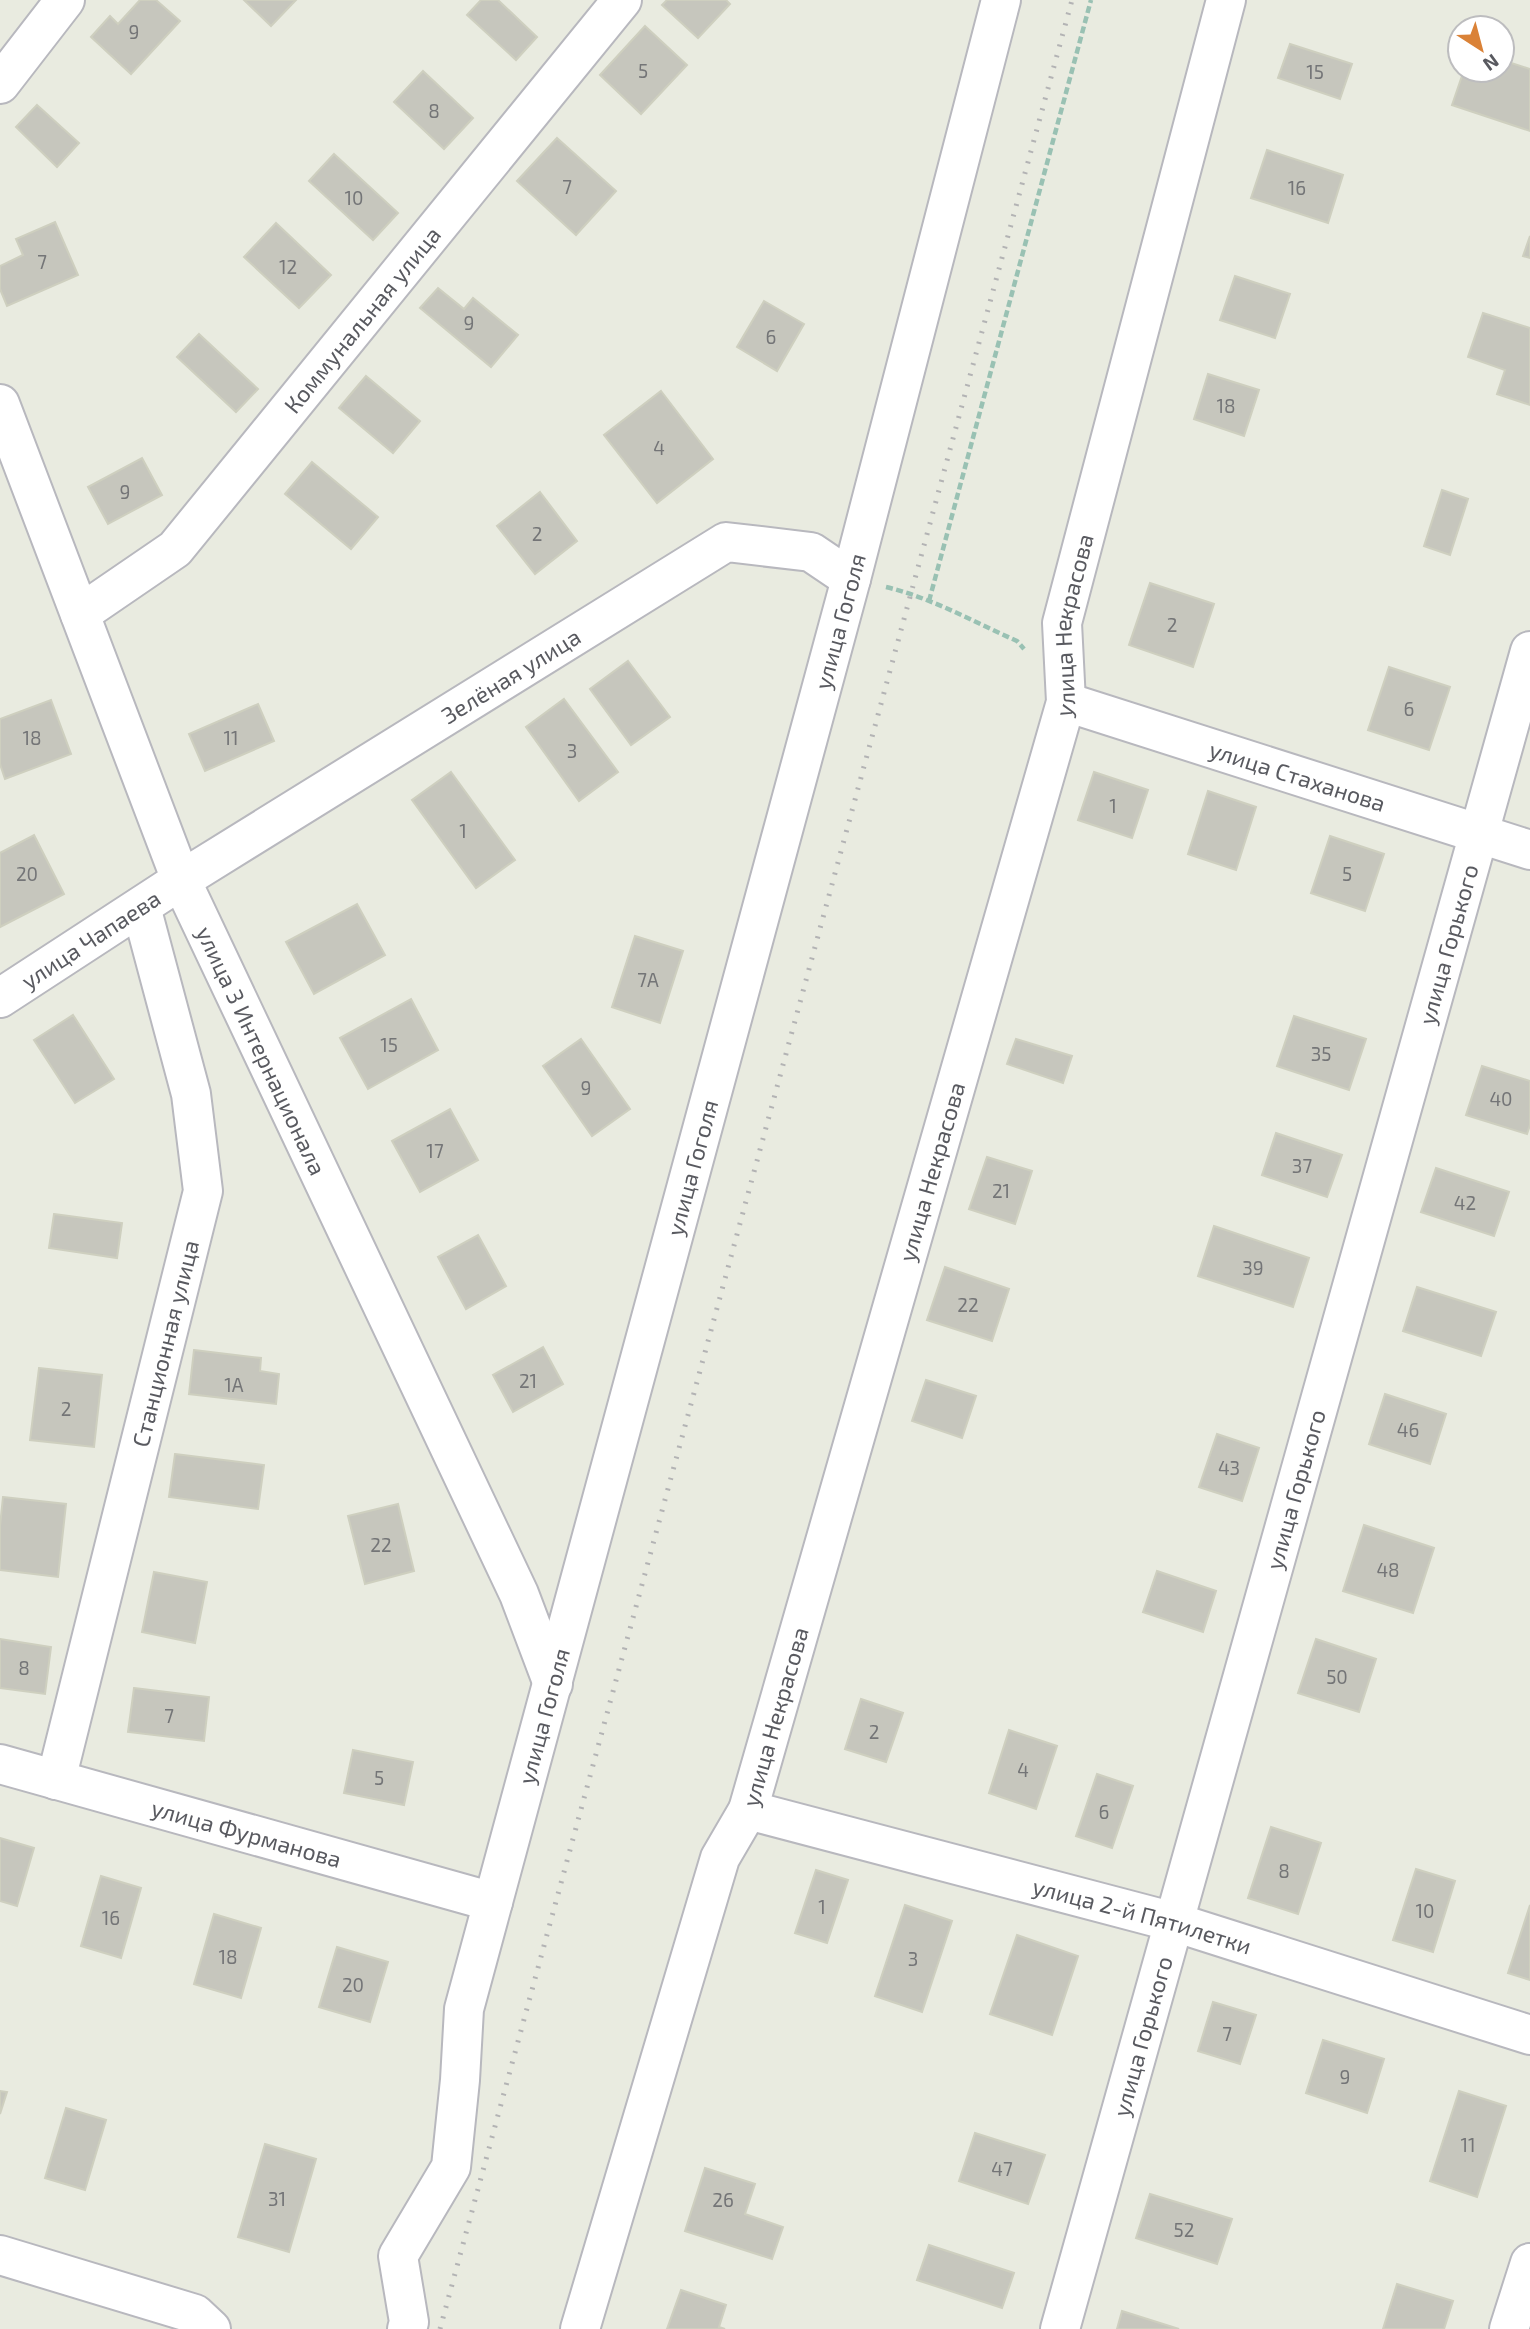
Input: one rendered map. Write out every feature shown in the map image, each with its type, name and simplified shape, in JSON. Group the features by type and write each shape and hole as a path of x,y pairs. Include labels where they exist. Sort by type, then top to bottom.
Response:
{"street":[{"path":"0,84 65,0"},
{"name":"Коммунальная улица","path":"80,614 175,550 622,0"},
{"name":"улица Гоголя","path":"407,2329 409,2322 398,2256 451,2167 464,2009 851,579 1001,0"},
{"name":"улица Некрасова","path":"580,2329 720,1858 748,1810 1066,702 1062,623 1226,0"},
{"name":"улица 3 Интернационала","path":"0,404 181,880 519,1594 553,1684"},
{"name":"Зелёная улица","path":"181,880 726,542 811,552 851,579"},
{"name":"улица Горького","path":"1060,2329 1530,651"},
{"name":"улица Стаханова","path":"1066,702 1530,850"},
{"name":"улица Чапаева","path":"0,998 181,880"},
{"name":"Станционная улица","path":"56,1780 203,1191 191,1094 141,907"},
{"name":"улица Фурманова","path":"0,1764 493,1902"},
{"name":"улица 2-й Пятилетки","path":"748,1810 1174,1922 1530,2035"},
{"path":"0,2255 195,2314 211,2329"},
{"path":"1509,2329 1530,2263"}],"path":[{"path":"929,601 1091,0"},
{"path":"851,579 912,593 1017,641 1026,651"}],"building":[{"path":"140,0 156,0 180,21 131,74 91,37 110,16 118,24"},
{"path":"244,0 296,0 271,26"},
{"path":"481,0 498,0 537,37 516,60 467,15"},
{"path":"667,0 726,0 730,4 698,38 662,5"},
{"path":"645,26 687,65 641,114 600,75"},
{"path":"1290,44 1352,64 1340,99 1278,78"},
{"path":"1516,64 1530,69 1530,131 1452,105 1459,84 1516,84"},
{"path":"423,71 473,118 444,149 394,102"},
{"path":"37,105 79,143 57,167 16,127"},
{"path":"557,138 616,191 576,235 517,181"},
{"path":"1267,150 1343,175 1328,223 1251,198"},
{"path":"334,154 398,213 373,240 309,181"},
{"path":"55,222 78,275 7,306 0,289 0,266 23,255 16,239"},
{"path":"276,223 331,275 299,308 244,257"},
{"path":"1530,236 1530,258 1523,256"},
{"path":"1235,276 1290,294 1275,338 1220,320"},
{"path":"438,288 464,309 473,298 518,335 491,367 420,308"},
{"path":"764,301 804,324 777,371 737,347"},
{"path":"1483,313 1530,328 1530,405 1497,394 1505,370 1468,357"},
{"path":"199,334 258,389 236,412 177,357"},
{"path":"1208,374 1259,390 1244,436 1194,419"},
{"path":"366,376 420,421 393,453 339,408"},
{"path":"661,391 713,459 657,503 604,435"},
{"path":"142,458 162,495 108,524 88,487"},
{"path":"312,462 378,517 351,549 285,494"},
{"path":"1442,490 1468,499 1450,555 1424,546"},
{"path":"540,492 577,541 535,574 497,526"},
{"path":"1150,583 1214,604 1193,667 1129,645"},
{"path":"628,661 670,717 631,745 590,689"},
{"path":"1389,667 1450,687 1429,750 1368,730"},
{"path":"564,699 618,772 579,801 526,727"},
{"path":"51,700 71,754 5,779 0,764 0,719"},
{"path":"258,704 274,741 205,771 189,734"},
{"path":"451,772 515,860 476,888 412,800"},
{"path":"1094,772 1148,790 1132,838 1078,820"},
{"path":"1208,791 1256,807 1236,870 1188,854"},
{"path":"34,835 64,894 0,927 0,853"},
{"path":"1330,836 1384,854 1365,911 1311,893"},
{"path":"357,904 385,955 314,994 286,942"},
{"path":"635,936 683,951 660,1023 612,1007"},
{"path":"411,999 438,1050 368,1089 340,1038"},
{"path":"73,1015 114,1079 75,1103 34,1040"},
{"path":"1294,1016 1366,1039 1349,1090 1277,1066"},
{"path":"581,1039 630,1109 592,1136 543,1066"},
{"path":"1016,1039 1072,1056 1063,1083 1007,1064"},
{"path":"1482,1066 1530,1081 1530,1125 1527,1134 1466,1115"},
{"path":"450,1109 478,1160 420,1192 392,1141"},
{"path":"1276,1133 1342,1155 1327,1197 1262,1175"},
{"path":"987,1157 1032,1171 1015,1224 969,1209"},
{"path":"1436,1168 1509,1192 1494,1236 1421,1212"},
{"path":"54,1214 122,1223 117,1258 49,1248"},
{"path":"1214,1226 1309,1258 1293,1307 1198,1276"},
{"path":"478,1235 506,1286 466,1309 438,1257"},
{"path":"945,1267 1009,1289 992,1341 927,1320"},
{"path":"1417,1287 1496,1312 1481,1356 1403,1331"},
{"path":"543,1347 563,1384 513,1412 493,1375"},
{"path":"194,1350 261,1358 260,1371 279,1374 276,1404 189,1394"},
{"path":"39,1368 102,1375 94,1447 30,1440"},
{"path":"926,1380 976,1396 962,1438 912,1421"},
{"path":"1385,1394 1446,1414 1430,1464 1369,1444"},
{"path":"1217,1434 1259,1448 1242,1501 1199,1487"},
{"path":"175,1454 264,1465 258,1509 169,1497"},
{"path":"3,1497 66,1504 58,1577 0,1570"},
{"path":"398,1504 414,1571 365,1584 348,1516"},
{"path":"1364,1525 1434,1548 1413,1613 1343,1591"},
{"path":"1157,1571 1216,1591 1203,1632 1143,1612"},
{"path":"154,1572 207,1582 195,1643 142,1632"},
{"path":"0,1639 51,1647 45,1694 0,1688"},
{"path":"1316,1639 1376,1659 1359,1712 1298,1693"},
{"path":"134,1688 209,1697 204,1741 128,1732"},
{"path":"861,1699 903,1713 886,1762 845,1749"},
{"path":"1009,1730 1057,1746 1036,1809 989,1793"},
{"path":"353,1750 413,1762 404,1805 344,1793"},
{"path":"1097,1774 1133,1786 1112,1848 1076,1836"},
{"path":"1271,1827 1321,1843 1298,1914 1248,1898"},
{"path":"0,1838 34,1848 17,1906 0,1901"},
{"path":"1416,1869 1455,1881 1433,1952 1393,1940"},
{"path":"816,1870 848,1880 827,1943 795,1933"},
{"path":"101,1876 141,1888 121,1958 81,1946"},
{"path":"905,1905 952,1921 922,2012 875,1996"},
{"path":"1530,1905 1530,1980 1508,1973"},
{"path":"214,1914 261,1928 241,1998 194,1984"},
{"path":"1017,1935 1078,1956 1052,2035 990,2014"},
{"path":"337,1947 388,1962 370,2022 319,2007"},
{"path":"1213,2002 1256,2015 1240,2064 1198,2051"},
{"path":"1323,2040 1384,2059 1367,2113 1306,2093"},
{"path":"0,2091 7,2092 0,2114"},
{"path":"1459,2091 1506,2106 1477,2197 1430,2181"},
{"path":"66,2108 106,2120 85,2190 45,2178"},
{"path":"975,2133 1045,2155 1028,2204 959,2181"},
{"path":"265,2144 316,2159 289,2252 238,2237"},
{"path":"705,2168 755,2184 745,2214 783,2227 772,2259 685,2231"},
{"path":"1150,2194 1232,2219 1217,2264 1136,2238"},
{"path":"929,2245 1014,2273 1002,2308 917,2280"},
{"path":"1397,2284 1453,2301 1444,2329 1383,2329"},
{"path":"681,2290 726,2305 719,2327 725,2329 667,2329"},
{"path":"1122,2311 1179,2329 1117,2329"}],"railway":[{"path":"440,2329 1072,0"}]}
